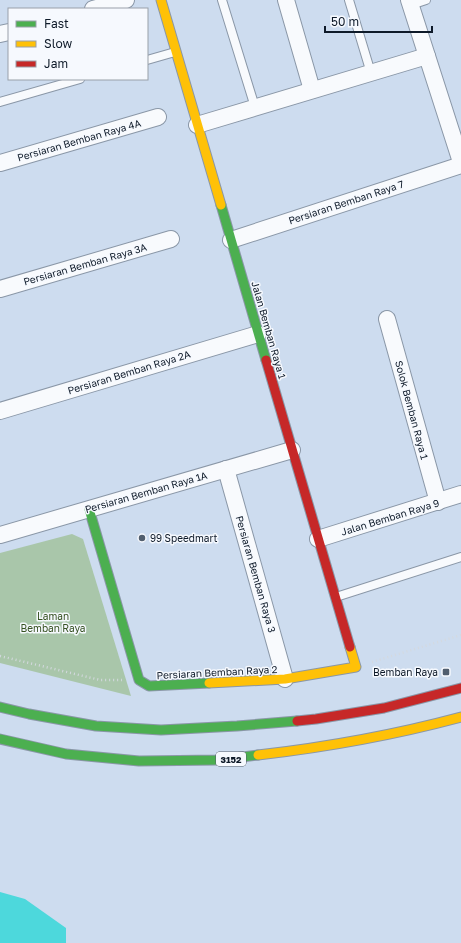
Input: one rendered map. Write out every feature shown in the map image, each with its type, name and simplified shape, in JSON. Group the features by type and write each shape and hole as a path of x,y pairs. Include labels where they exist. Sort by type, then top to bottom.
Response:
{"street":[{"path":"96,8 126,0"},
{"name":"Jalan Bemban Raya 1","path":"161,0 356,667"},
{"path":"286,0 312,90"},
{"path":"410,2 461,163"},
{"path":"197,125 427,56"},
{"name":"Persiaran Bemban Raya 4A","path":"0,163 158,117"},
{"name":"Persiaran Bemban Raya 7","path":"231,240 461,163"},
{"name":"Persiaran Bemban Raya 3A","path":"0,289 171,239"},
{"name":"Solok Bemban Raya 1","path":"387,319 438,502"},
{"name":"Persiaran Bemban Raya 2A","path":"0,411 258,334"},
{"name":"Persiaran Bemban Raya 1A","path":"0,535 292,450"},
{"name":"Persiaran Bemban Raya 3","path":"226,469 285,680"},
{"name":"Jalan Bemban Raya 9","path":"318,539 461,494"},
{"path":"89,509 138,680"},
{"name":"Persiaran Bemban Raya 2","path":"138,680 149,686 285,680 356,667"},
{"path":"0,707 29,714 96,726 161,730 237,726 316,719 384,708 461,688"},
{"name":"3152","path":"0,739 74,755 139,761 218,760 312,749 416,728 461,717"}],"lane":[{"path":"222,0 255,107"},
{"path":"348,0 371,73"},
{"path":"410,2 426,0"},
{"path":"148,60 176,51"},
{"path":"0,102 77,80"},
{"path":"335,597 461,557"}],"path":[{"path":"356,667 461,635"},
{"path":"0,656 100,680 138,680"}],"green space":[{"name":"Laman Bemban Raya","path":"72,534 83,539 131,696 0,663 0,553"}],"shaded area":[{"path":"0,892 25,899 66,928 66,943 0,943"}],"traffic: fast":[{"path":"221,205 266,360"},
{"path":"89,509 139,680 149,686 209,683"},
{"path":"0,707 29,714 96,726 161,730 297,721"},
{"path":"0,739 66,754 139,761 218,760 258,755"}],"traffic: slow":[{"path":"161,0 221,205"},
{"path":"209,683 285,679 356,667 350,647"},
{"path":"258,755 360,740 461,717"}],"traffic: jam":[{"path":"266,360 350,647"},
{"path":"297,721 384,708 461,688"}],"place":[{"name":"99 Speedmart","path":"142,538"},
{"name":"Bemban Raya","path":"446,672"}]}
